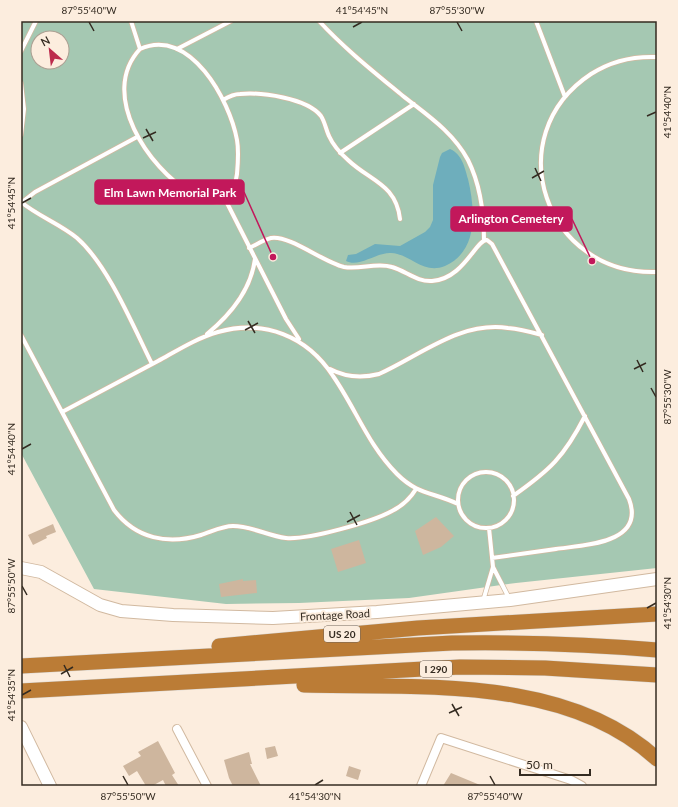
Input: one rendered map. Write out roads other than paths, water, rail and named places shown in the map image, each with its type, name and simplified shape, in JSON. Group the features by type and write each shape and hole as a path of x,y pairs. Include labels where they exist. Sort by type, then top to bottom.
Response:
{"highway":[{"name":"US 20","path":"24,666 306,637 418,628 657,614"},
{"path":"24,666 452,643 523,642 602,645 657,650"},
{"name":"I 290","path":"21,691 215,682 460,667 545,668 657,675"},
{"path":"215,682 364,687 432,687 501,693 557,706 590,717 618,731 657,759"}],"street":[{"name":"Frontage Road","path":"21,568 41,572 100,605 121,611 273,618 377,612 510,600 657,579"},
{"path":"21,727 50,786"},
{"path":"176,728 207,786"},
{"path":"421,786 441,738 582,786"}],"lane":[{"path":"21,51 36,21"},
{"path":"131,21 140,49"},
{"path":"177,49 231,21"},
{"path":"319,21 357,59 438,123 468,160 482,204 484,240"},
{"path":"536,21 565,97"},
{"path":"160,46 177,49 200,65 223,100 233,125 238,156 235,184 230,197 226,201 212,202 195,195 178,185 155,163 137,137 125,92 130,65 140,49 160,46"},
{"path":"657,57 644,56 622,60 601,68 580,81 565,97 552,117 544,138 541,158 542,178 547,200 557,223 574,243 596,259 620,269 642,273 657,272"},
{"path":"21,83 24,109 21,134"},
{"path":"223,100 239,94 266,95 287,99 311,108 322,117 329,137 340,153 390,192 395,199 400,219"},
{"path":"340,153 414,104"},
{"path":"137,137 36,192 21,202 67,230 93,255 106,274 152,364"},
{"path":"226,201 286,319 300,341 328,368 337,373 369,376 379,374 449,338 480,328 507,327 542,336"},
{"path":"249,248 263,241 276,238 290,242 337,265 352,268 387,266 399,269 419,279 432,281 445,279 459,270 478,244 484,240"},
{"path":"484,240 492,244 632,506 632,512 627,526 616,537 602,542 492,558"},
{"path":"62,412 203,337 227,316 244,292 254,269 255,259"},
{"path":"203,337 234,329 263,328 286,334 300,341"},
{"path":"21,335 110,503 119,517 136,531 160,539 178,540 230,526 253,529 286,538 312,536 367,521 392,512 409,500 416,489"},
{"path":"328,368 377,451 398,474 416,489 458,504"},
{"path":"513,496 540,476 559,459 574,437 585,416"},
{"path":"485,473 501,477 509,485 513,496 513,506 508,516 501,524 489,528 478,527 467,520 462,515 458,504 459,494 464,483 474,476 485,473"},
{"path":"489,528 493,567 510,600"},
{"path":"482,602 493,567"}],"water":[{"path":"450,149 457,154 464,166 468,179 473,216 469,240 464,250 456,259 445,266 437,268 430,268 398,254 391,253 386,253 357,263 346,261 348,255 356,254 375,244 400,246 425,232 430,227 433,220 433,185 440,157 442,153"}],"place":[{"name":"Elm Lawn Memorial Park","path":"273,257"},
{"name":"Arlington Cemetery","path":"592,261"}]}
